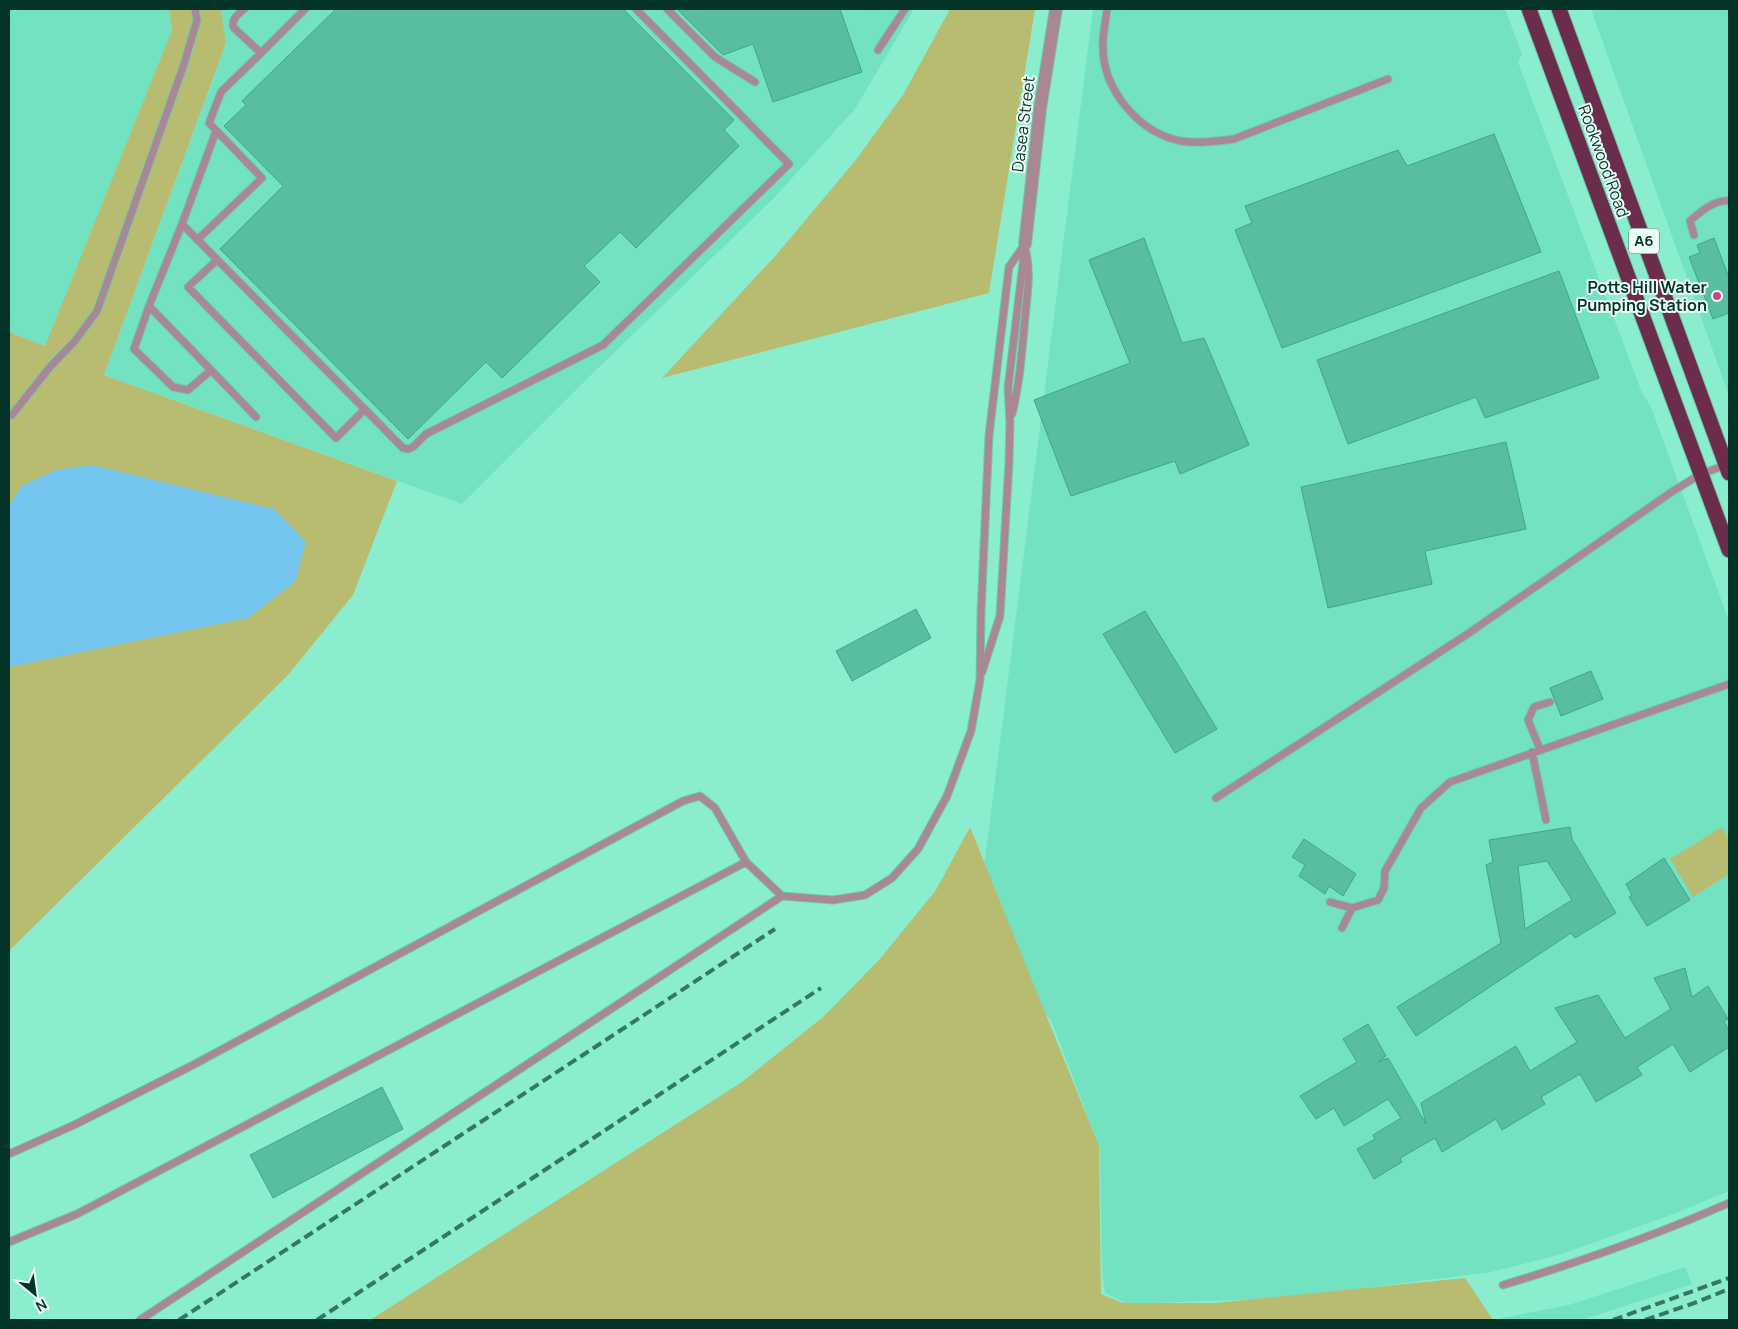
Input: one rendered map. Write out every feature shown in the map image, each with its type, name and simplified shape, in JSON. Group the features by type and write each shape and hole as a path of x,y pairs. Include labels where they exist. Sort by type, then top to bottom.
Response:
{"highway":[{"name":"Rookwood Road","path":"1529,9 1729,550"},
{"name":"Rookwood Road","path":"1559,9 1728,469"}],"street":[{"name":"Dasea Street","path":"1025,244 1040,109 1056,9"}],"lane":[{"path":"12,415 49,368 74,342 97,311 184,64 197,20 195,9"},
{"path":"244,9 233,20 232,24 261,52"},
{"path":"197,240 262,178 209,123 221,92 305,9"},
{"path":"182,224 403,448 408,450 426,434 603,345 789,164 636,9"},
{"path":"667,9 715,57 755,82"},
{"path":"878,50 905,9"},
{"path":"1107,9 1102,47 1105,64 1115,89 1130,112 1144,125 1163,136 1182,141 1212,142 1234,139 1388,79"},
{"path":"211,370 188,390 173,387 134,348 216,131"},
{"path":"1694,235 1690,221 1702,209 1725,200 1729,201"},
{"path":"1010,422 1019,387 1030,267 1025,244"},
{"path":"140,1320 782,896 833,900 865,895 892,878 918,849 947,796 971,731 980,680 1000,616 1010,462 1008,388 1025,244"},
{"path":"980,680 981,612 990,435 1009,267 1025,244"},
{"path":"217,260 188,287 336,438 365,409"},
{"path":"149,306 256,417"},
{"path":"1216,798 1468,633 1665,497 1701,474 1728,469"},
{"path":"1330,902 1352,908 1378,900 1384,888 1385,871 1422,808 1450,782 1729,684"},
{"path":"1540,750 1528,720 1534,707 1550,702"},
{"path":"1532,752 1546,820"},
{"path":"9,1154 74,1125 193,1065 682,801 700,796 715,808 746,862 782,896"},
{"path":"9,1242 77,1214 746,862"},
{"path":"1342,928 1352,908"},
{"path":"1503,1285 1561,1268 1689,1221 1729,1204"}],"shaded area":[{"path":"9,9 169,9 172,30 45,346 9,332"},
{"path":"169,9 221,9 226,43 104,375 397,481 353,595 288,675 9,951 9,332 45,346 172,30"},
{"path":"221,9 914,9 855,109 774,198 594,372 462,504 104,375 226,44"},
{"path":"950,9 1035,9 989,293 662,378 777,254 855,161 903,95"},
{"path":"1093,9 1505,9 1522,54 1518,62 1642,393 1651,407 1729,621 1729,1191 1676,1213 1562,1254 1491,1272 1286,1298 1128,1304 1105,1293 1102,1271 1100,1149 1051,1020 976,931"},
{"path":"1591,9 1729,9 1729,396"},
{"path":"970,827 1099,1146 1101,1294 1123,1303 1215,1303 1465,1278 1493,1320 370,1320 742,1082 823,1017 879,960 936,890"},
{"path":"1722,827 1729,840 1729,874 1693,897 1670,859"},
{"path":"1685,1267 1692,1284 1582,1320 1492,1320 1569,1305"}],"water":[{"path":"92,465 274,509 306,542 295,582 248,618 9,667 9,506 21,486 56,470"}],"building":[{"path":"336,9 623,9 734,120 724,130 739,146 636,248 620,232 584,266 600,282 502,378 486,362 408,439 220,249 283,186 224,126 246,105 242,101"},
{"path":"677,9 840,9 862,72 773,102 753,44 723,55"},
{"path":"1494,134 1541,252 1282,348 1235,230 1252,223 1245,206 1398,150 1407,166"},
{"path":"1144,238 1182,343 1204,338 1249,445 1180,474 1175,461 1071,496 1034,400 1130,363 1089,260"},
{"name":"Potts Hill Water Pumping Station","path":"1714,238 1729,278 1729,313 1713,319 1689,257 1700,253 1697,245"},
{"path":"1559,271 1599,378 1485,418 1476,397 1348,444 1317,360"},
{"path":"1506,442 1526,529 1425,551 1432,584 1328,608 1301,487"},
{"path":"916,609 931,638 852,681 836,651"},
{"path":"1145,611 1217,729 1175,753 1103,634"},
{"path":"1591,671 1603,699 1561,716 1550,688"},
{"path":"1570,827 1572,839 1616,913 1575,938 1571,933 1416,1036 1397,1007 1501,943 1486,865 1493,862 1489,840","holes":["1547,861 1572,900 1525,929 1518,866"]},
{"path":"1304,839 1356,874 1343,896 1329,886 1325,894 1299,876 1305,865 1292,857"},
{"path":"1664,858 1690,900 1647,926 1629,897 1632,895 1626,884"},
{"path":"1685,968 1692,997 1708,986 1728,1019 1724,1021 1729,1031 1729,1047 1690,1072 1673,1044 1637,1067 1642,1075 1596,1102 1580,1074 1541,1097 1545,1104 1502,1130 1496,1119 1442,1152 1435,1138 1400,1158 1402,1162 1374,1179 1357,1149 1375,1139 1373,1135 1401,1118 1388,1099 1344,1126 1334,1108 1316,1119 1300,1096 1357,1062 1343,1039 1368,1024 1386,1056 1378,1062 1388,1058 1426,1124 1421,1103 1516,1046 1530,1071 1577,1042 1555,1008 1598,995 1625,1038 1671,1009 1654,978"},
{"path":"382,1087 403,1129 273,1198 250,1155"}],"railway":[{"path":"179,1320 775,929"},
{"path":"317,1320 821,988"},
{"path":"1613,1320 1729,1278"},
{"path":"1645,1320 1729,1289"}],"place":[{"name":"Potts Hill Water Pumping Station","path":"1717,296"}]}
